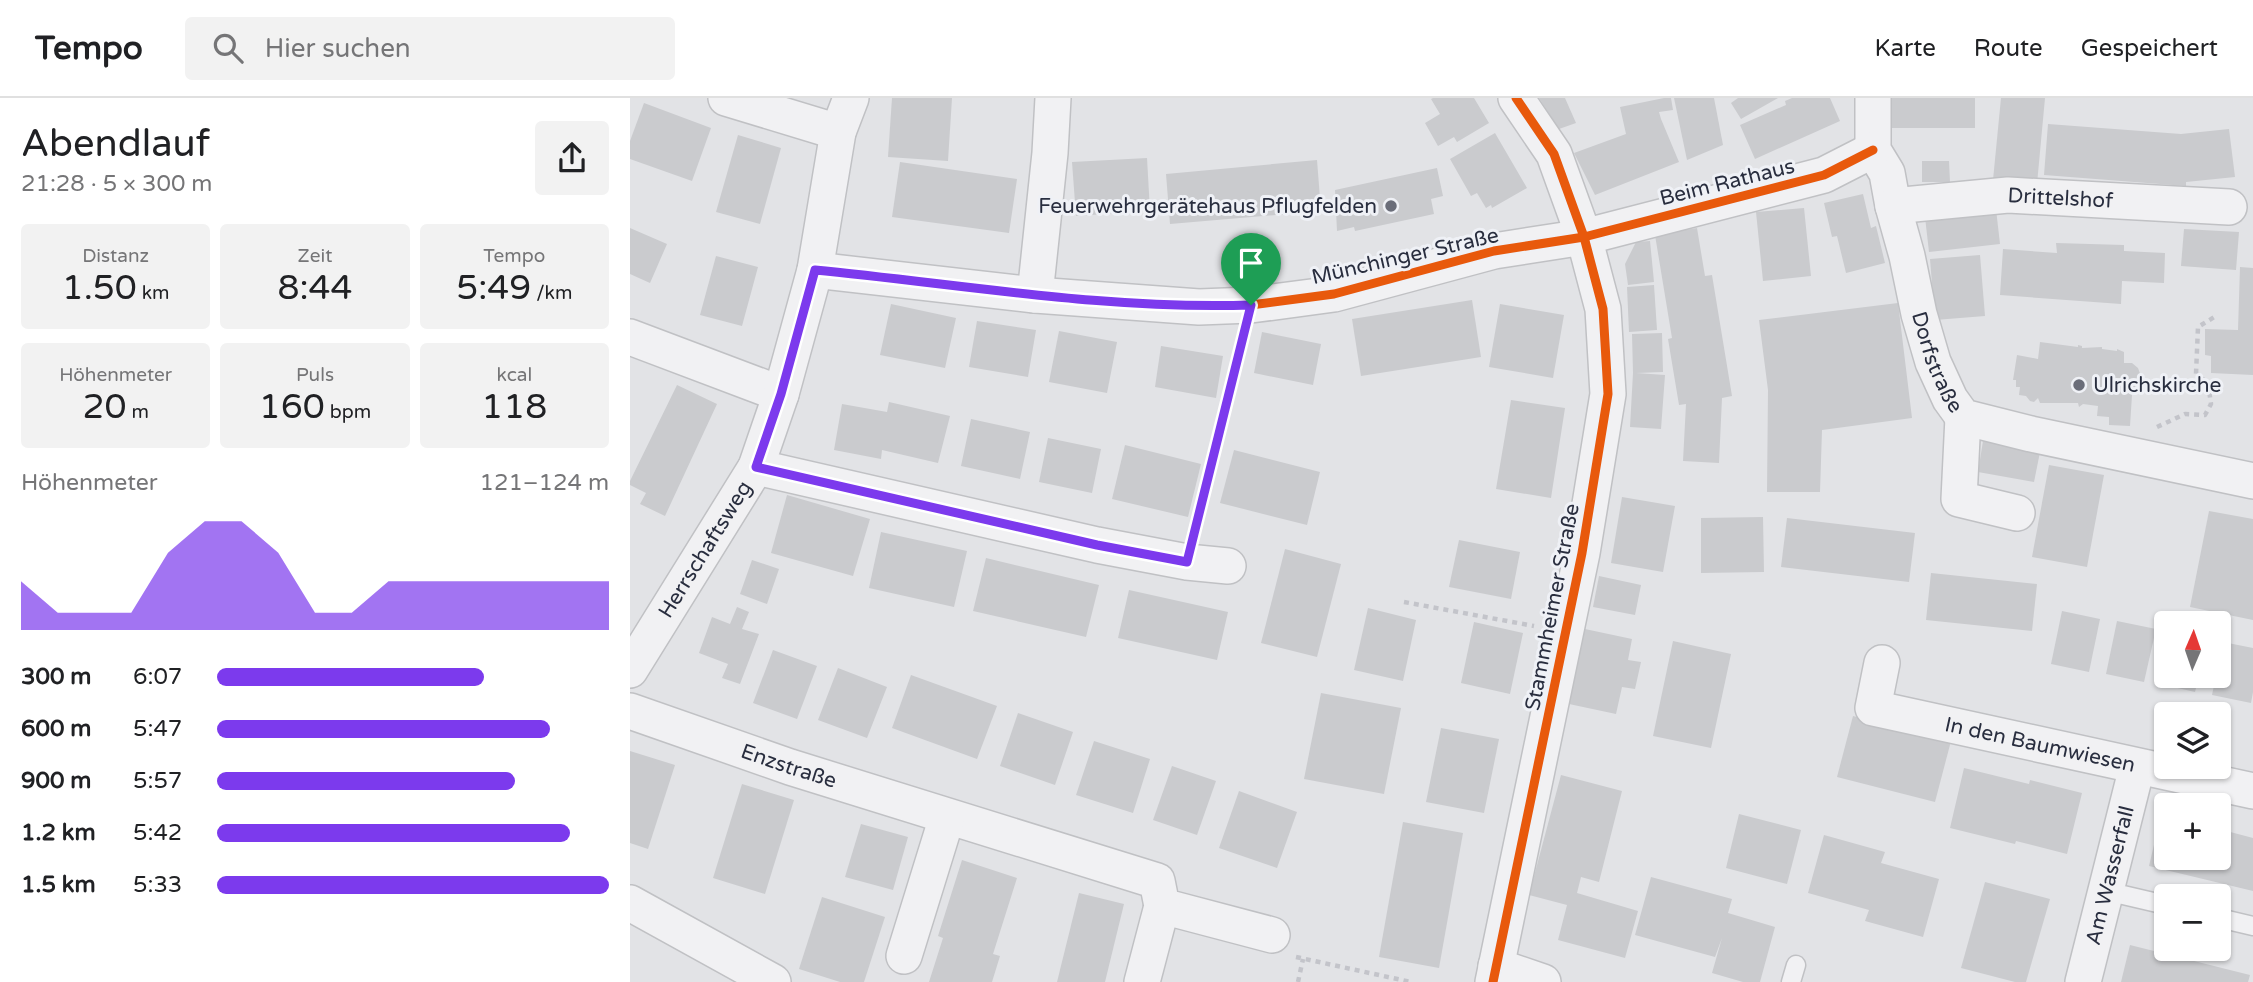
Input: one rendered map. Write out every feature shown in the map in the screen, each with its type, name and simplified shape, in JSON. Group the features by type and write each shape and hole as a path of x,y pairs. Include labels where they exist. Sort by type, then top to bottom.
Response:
{"street":[{"path":"726,98 838,132"},
{"name":"Herrschaftsweg","path":"630,670 643,623 756,467 781,394 815,270 838,132 851,98"},
{"path":"1035,295 1053,98"},
{"name":"Stammheimer Straße","path":"1495,974 1593,494 1608,394 1603,309 1584,237 1554,154 1516,98"},
{"name":"Dorfstraße","path":"1873,98 1873,150 1887,173 1933,362 1950,400 1963,417 2253,481"},
{"name":"Beim Rathaus","path":"1584,237 1824,175 1873,150"},
{"name":"Drittelshof","path":"1893,206 2008,195 2229,207"},
{"name":"Münchinger Straße","path":"815,270 1035,295 1199,307 1251,305 1334,294 1494,251 1584,237"},
{"path":"630,337 781,394"},
{"path":"1963,417 1959,499 2017,513"},
{"path":"756,467 1097,545 1187,562 1228,566"},
{"name":"In den Baumwiesen","path":"1882,663 1873,708 2253,791"},
{"name":"Enzstraße","path":"630,711 790,767 1157,881 1162,906"},
{"name":"Am Wasserfall","path":"2083,982 2137,767"},
{"path":"904,956 947,817"},
{"path":"630,903 773,982"},
{"path":"1142,982 1162,906 1272,935"},
{"path":"1495,974 1543,982"}],"lane":[{"path":"2106,891 2154,902"},
{"path":"2231,921 2253,926"}],"path":[{"path":"1187,562 1251,305"},
{"path":"2155,428 2185,414 2205,415 2211,404 2208,383 2196,374 2196,338 2198,327 2216,316"},
{"path":"1404,602 1566,632"},
{"path":"1298,982 1303,959 1411,982"}],"building":[{"path":"892,98 952,98 948,161 888,157"},
{"path":"1474,98 1489,123 1457,142 1454,137 1438,146 1425,123 1440,114 1431,99"},
{"path":"1539,98 1565,98 1576,123 1559,129"},
{"path":"1671,98 1673,110 1659,112 1679,162 1595,195 1574,153 1626,134 1620,107"},
{"path":"1674,98 1714,98 1723,145 1687,160"},
{"path":"1738,98 1778,98 1741,119 1731,103"},
{"path":"1792,98 1830,98 1840,121 1755,159 1740,125 1786,105 1785,101"},
{"path":"1886,98 1975,98 1975,128 1886,128"},
{"path":"2001,98 2045,98 2037,184 1993,180"},
{"path":"644,103 711,128 692,181 630,159 630,141"},
{"path":"2048,124 2181,134 2229,129 2235,177 2186,182 2186,186 2044,175"},
{"path":"1495,133 1527,188 1492,208 1491,205 1486,208 1477,193 1471,196 1450,159"},
{"path":"738,135 781,148 760,224 716,212"},
{"path":"1147,158 1150,211 1076,216 1072,162"},
{"path":"1317,160 1321,211 1170,224 1166,174"},
{"path":"1922,161 1949,161 1950,182 1922,182"},
{"path":"900,162 1017,179 1009,233 892,217"},
{"name":"Feuerwehrgerätehaus Pflugfelden","path":"1437,168 1443,196 1431,199 1434,214 1355,231 1354,227 1337,231 1335,190"},
{"path":"1863,194 1871,228 1876,226 1885,263 1846,273 1837,236 1832,237 1824,203"},
{"path":"1804,208 1811,276 1763,281 1756,212"},
{"path":"1996,209 2000,244 1929,252 1925,217"},
{"path":"630,228 667,244 650,283 630,274"},
{"path":"1697,228 1705,276 1712,275 1732,396 1722,398 1719,463 1683,461 1686,404 1679,405 1668,339 1672,338 1655,235"},
{"path":"2184,229 2239,232 2236,270 2181,266"},
{"path":"1650,241 1654,282 1628,285 1625,264 1636,242"},
{"path":"2056,243 2124,245 2124,251 2165,253 2164,283 2122,281 2121,304 2000,295 2003,249 2057,253"},
{"path":"1980,255 1985,316 1935,320 1930,259"},
{"path":"716,256 758,267 742,326 700,315"},
{"path":"2240,267 2253,268 2253,375 2211,373 2211,356 2205,355 2205,329 2238,330"},
{"path":"1654,285 1657,330 1629,332 1627,287"},
{"path":"1472,300 1481,357 1361,376 1352,319"},
{"path":"1898,303 1912,418 1822,430 1820,492 1767,492 1768,390 1759,320"},
{"path":"891,304 956,318 945,368 880,355"},
{"path":"1500,304 1564,315 1553,378 1489,367"},
{"path":"977,321 1036,330 1028,377 969,367"},
{"path":"1059,331 1117,342 1107,393 1049,382"},
{"path":"1262,332 1321,344 1313,385 1254,373"},
{"path":"1662,333 1663,372 1636,373 1665,375 1661,429 1630,427 1632,334"},
{"name":"Ulrichskirche","path":"2040,342 2078,345 2082,348 2102,347 2124,352 2124,363 2132,363 2138,368 2142,379 2140,388 2132,395 2130,426 2109,425 2109,417 2097,416 2098,406 2040,403 2038,398 2034,402 2019,395 2020,387 2016,387 2016,380 2013,380 2017,355 2038,359"},
{"path":"1161,346 1223,356 1216,398 1155,387"},
{"path":"677,385 717,404 665,516 640,504 646,493 630,485 630,481"},
{"path":"1511,400 1565,408 1551,498 1496,489"},
{"path":"889,402 950,416 938,463 882,450 881,459 834,450 842,404 887,412"},
{"path":"971,419 1030,432 1020,479 961,466"},
{"path":"1048,438 1101,449 1092,493 1039,482"},
{"path":"1983,441 2040,452 2034,482 1978,472"},
{"path":"1125,445 1201,464 1188,517 1112,499"},
{"path":"1234,450 1320,472 1307,525 1220,503"},
{"path":"2049,465 2104,475 2087,567 2032,557"},
{"path":"787,495 870,519 853,576 771,553"},
{"path":"1622,497 1675,506 1663,572 1611,563"},
{"path":"2209,511 2253,519 2253,620 2231,615 2231,611 2190,607"},
{"path":"1763,517 1764,572 1701,573 1701,518"},
{"path":"1787,518 1915,533 1909,582 1781,567"},
{"path":"881,532 967,551 954,607 869,588"},
{"path":"1459,540 1520,552 1511,599 1449,587"},
{"path":"1285,549 1341,564 1317,657 1261,643"},
{"path":"986,558 1099,585 1086,637 973,611"},
{"path":"752,560 779,569 767,604 740,594"},
{"path":"1931,573 2037,584 2032,631 1926,620"},
{"path":"1599,576 1641,585 1635,615 1593,607"},
{"path":"1129,590 1228,612 1217,660 1118,638"},
{"path":"737,607 749,612 742,629 759,634 740,684 722,678 728,664 699,653 712,617 730,624"},
{"path":"1368,608 1416,620 1403,681 1354,670"},
{"path":"2062,611 2100,619 2089,672 2051,664"},
{"path":"2117,621 2154,629 2144,682 2106,674"},
{"path":"1474,622 1523,633 1510,694 1461,683"},
{"path":"1585,629 1632,639 1628,660 1641,662 1635,689 1622,687 1616,714 1569,704"},
{"path":"1673,641 1731,654 1711,748 1653,736"},
{"path":"2231,644 2253,648 2251,703 2212,695 2213,688 2231,688"},
{"path":"773,650 817,666 797,719 753,703"},
{"path":"838,668 887,687 867,738 818,720"},
{"path":"911,675 997,706 977,759 892,728"},
{"path":"2178,688 2196,688 2195,692"},
{"path":"1321,693 1401,708 1384,794 1304,779"},
{"path":"1018,713 1073,732 1055,785 1000,766"},
{"path":"1853,716 1951,741 1935,802 1837,777"},
{"path":"1441,728 1499,739 1484,813 1426,802"},
{"path":"1094,741 1150,759 1133,813 1076,795"},
{"path":"630,751 675,765 648,849 630,843"},
{"path":"1172,766 1216,781 1197,835 1153,820"},
{"path":"1964,768 2029,784 2030,780 2082,793 2067,854 1950,828"},
{"path":"1561,775 1622,791 1599,882 1581,877 1577,893 1638,911 1625,958 1558,940 1567,905 1529,895"},
{"path":"742,784 794,800 765,894 713,878"},
{"path":"1239,791 1297,812 1277,868 1219,848"},
{"path":"1739,814 1801,830 1787,884 1726,868"},
{"path":"1403,822 1463,833 1439,968 1379,957"},
{"path":"861,824 908,837 893,890 845,877"},
{"path":"2231,832 2253,838 2253,891 2166,870 2231,870"},
{"path":"1824,835 1885,852 1881,863 1939,879 1923,937 1865,921 1869,910 1808,893"},
{"path":"2154,845 2154,867 2149,866"},
{"path":"962,860 1017,878 993,954 1000,956 992,982 929,982 943,938 938,936"},
{"path":"1651,877 1732,899 1728,913 1775,927 1760,982 1743,982 1712,973 1722,938 1715,957 1635,935"},
{"path":"1985,882 2050,899 2026,982 2015,982 1961,968"},
{"path":"1079,893 1124,904 1105,982 1057,982"},
{"path":"822,897 885,917 864,982 840,982 799,969"},
{"path":"2130,945 2154,951 2154,961 2194,961 2250,975 2248,982 2121,982"}],"cycle path":[{"path":"1493,982 1582,553 1608,394 1603,309 1584,237 1554,154 1516,98"},
{"path":"815,270 1035,295 1199,307 1251,305 1334,294 1494,251 1584,237 1824,175 1873,150"}],"place":[{"name":"Feuerwehrgerätehaus Pflugfelden","path":"1391,206"},
{"name":"Ulrichskirche","path":"2079,385"}],"route":[{"path":"815,270 1035,295 1199,307 1251,305 1187,562 1097,545 756,467 781,394 815,270"}]}
